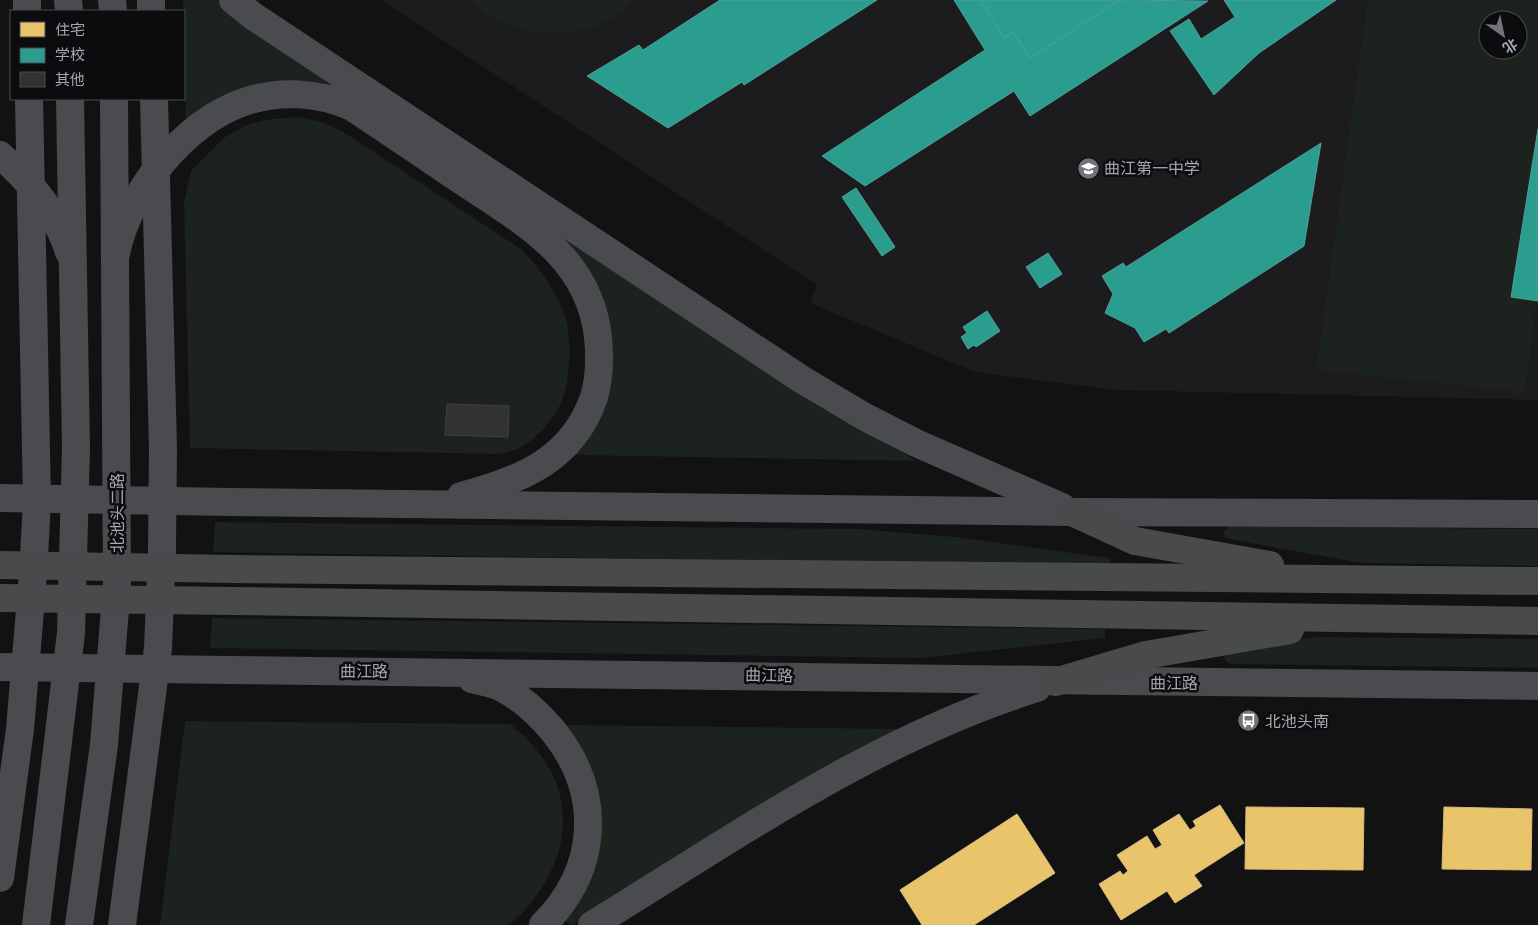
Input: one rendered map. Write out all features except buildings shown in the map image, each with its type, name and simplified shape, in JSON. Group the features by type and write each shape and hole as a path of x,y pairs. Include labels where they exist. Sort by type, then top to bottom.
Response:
{"highway":[{"path":"1072,512 1135,542 1353,579"},
{"path":"0,565 234,569 1538,581"},
{"path":"0,598 1354,619 1538,620"},
{"path":"1055,682 1146,655 1354,619"}],"main road":[{"path":"233,0 801,379 865,417 916,443 1072,512"},
{"path":"116,254 124,223 156,170 178,147 200,127 243,102 290,94 314,94 333,98 352,107 534,229 562,256 586,292 597,327 600,369 591,405 570,439 555,455 536,469 494,487 431,504"},
{"path":"0,878 20,729 35,528 29,100"},
{"path":"36,919 71,633 76,448 70,100"},
{"name":"北池头二路","path":"80,921 104,745 117,584 114,100"},
{"path":"122,925 158,648 162,557 163,448 154,100"},
{"path":"0,155 30,184 53,217 65,239 73,267"},
{"path":"0,498 1072,512 1538,514"},
{"name":"曲江路","path":"0,667 958,678 1055,682 1538,686"},
{"path":"424,671 472,679 500,687 523,701 545,722 570,757 586,801 589,824 587,844 574,885 559,909 543,925"},
{"path":"592,925 752,827 879,753 1009,696 1055,682"}],"shaded area":[{"path":"183,0 217,0 341,90 186,122 185,10 183,10"},
{"name":"曲江第一中学","path":"381,0 1538,0 1538,400 1118,390 975,372 810,303 817,285"},
{"path":"470,0 635,0 619,14 599,25 571,32 556,33 524,30 509,25 494,19"},
{"path":"1368,0 1538,0 1538,293 1525,392 1316,370"},
{"path":"298,117 319,121 342,131 522,250 545,278 555,294 566,319 569,344 567,384 564,396 553,417 544,429 527,444 516,450 499,454 190,448 184,202 191,171 225,137 249,124 272,119"},
{"path":"567,239 847,420 916,461 575,455 589,433 612,341 602,298 591,275"},
{"path":"215,522 858,529 956,537 1110,558 1109,566 213,552"},
{"path":"1230,526 1538,529 1538,566 1361,563 1229,539 1225,537 1224,531"},
{"path":"212,618 1105,629 1105,638 921,658 210,648"},
{"path":"1318,637 1538,639 1538,668 1232,664 1226,662 1224,657 1230,649"},
{"path":"185,721 510,724 528,740 542,757 553,776 560,796 563,817 562,838 556,860 533,900 508,925 160,925"},
{"path":"567,725 903,729 860,750 573,925 569,925 565,920 600,815 598,790"}],"place":[{"name":"曲江第一中学","path":"1088,168"},
{"name":"北池头南","path":"1249,721"}]}
